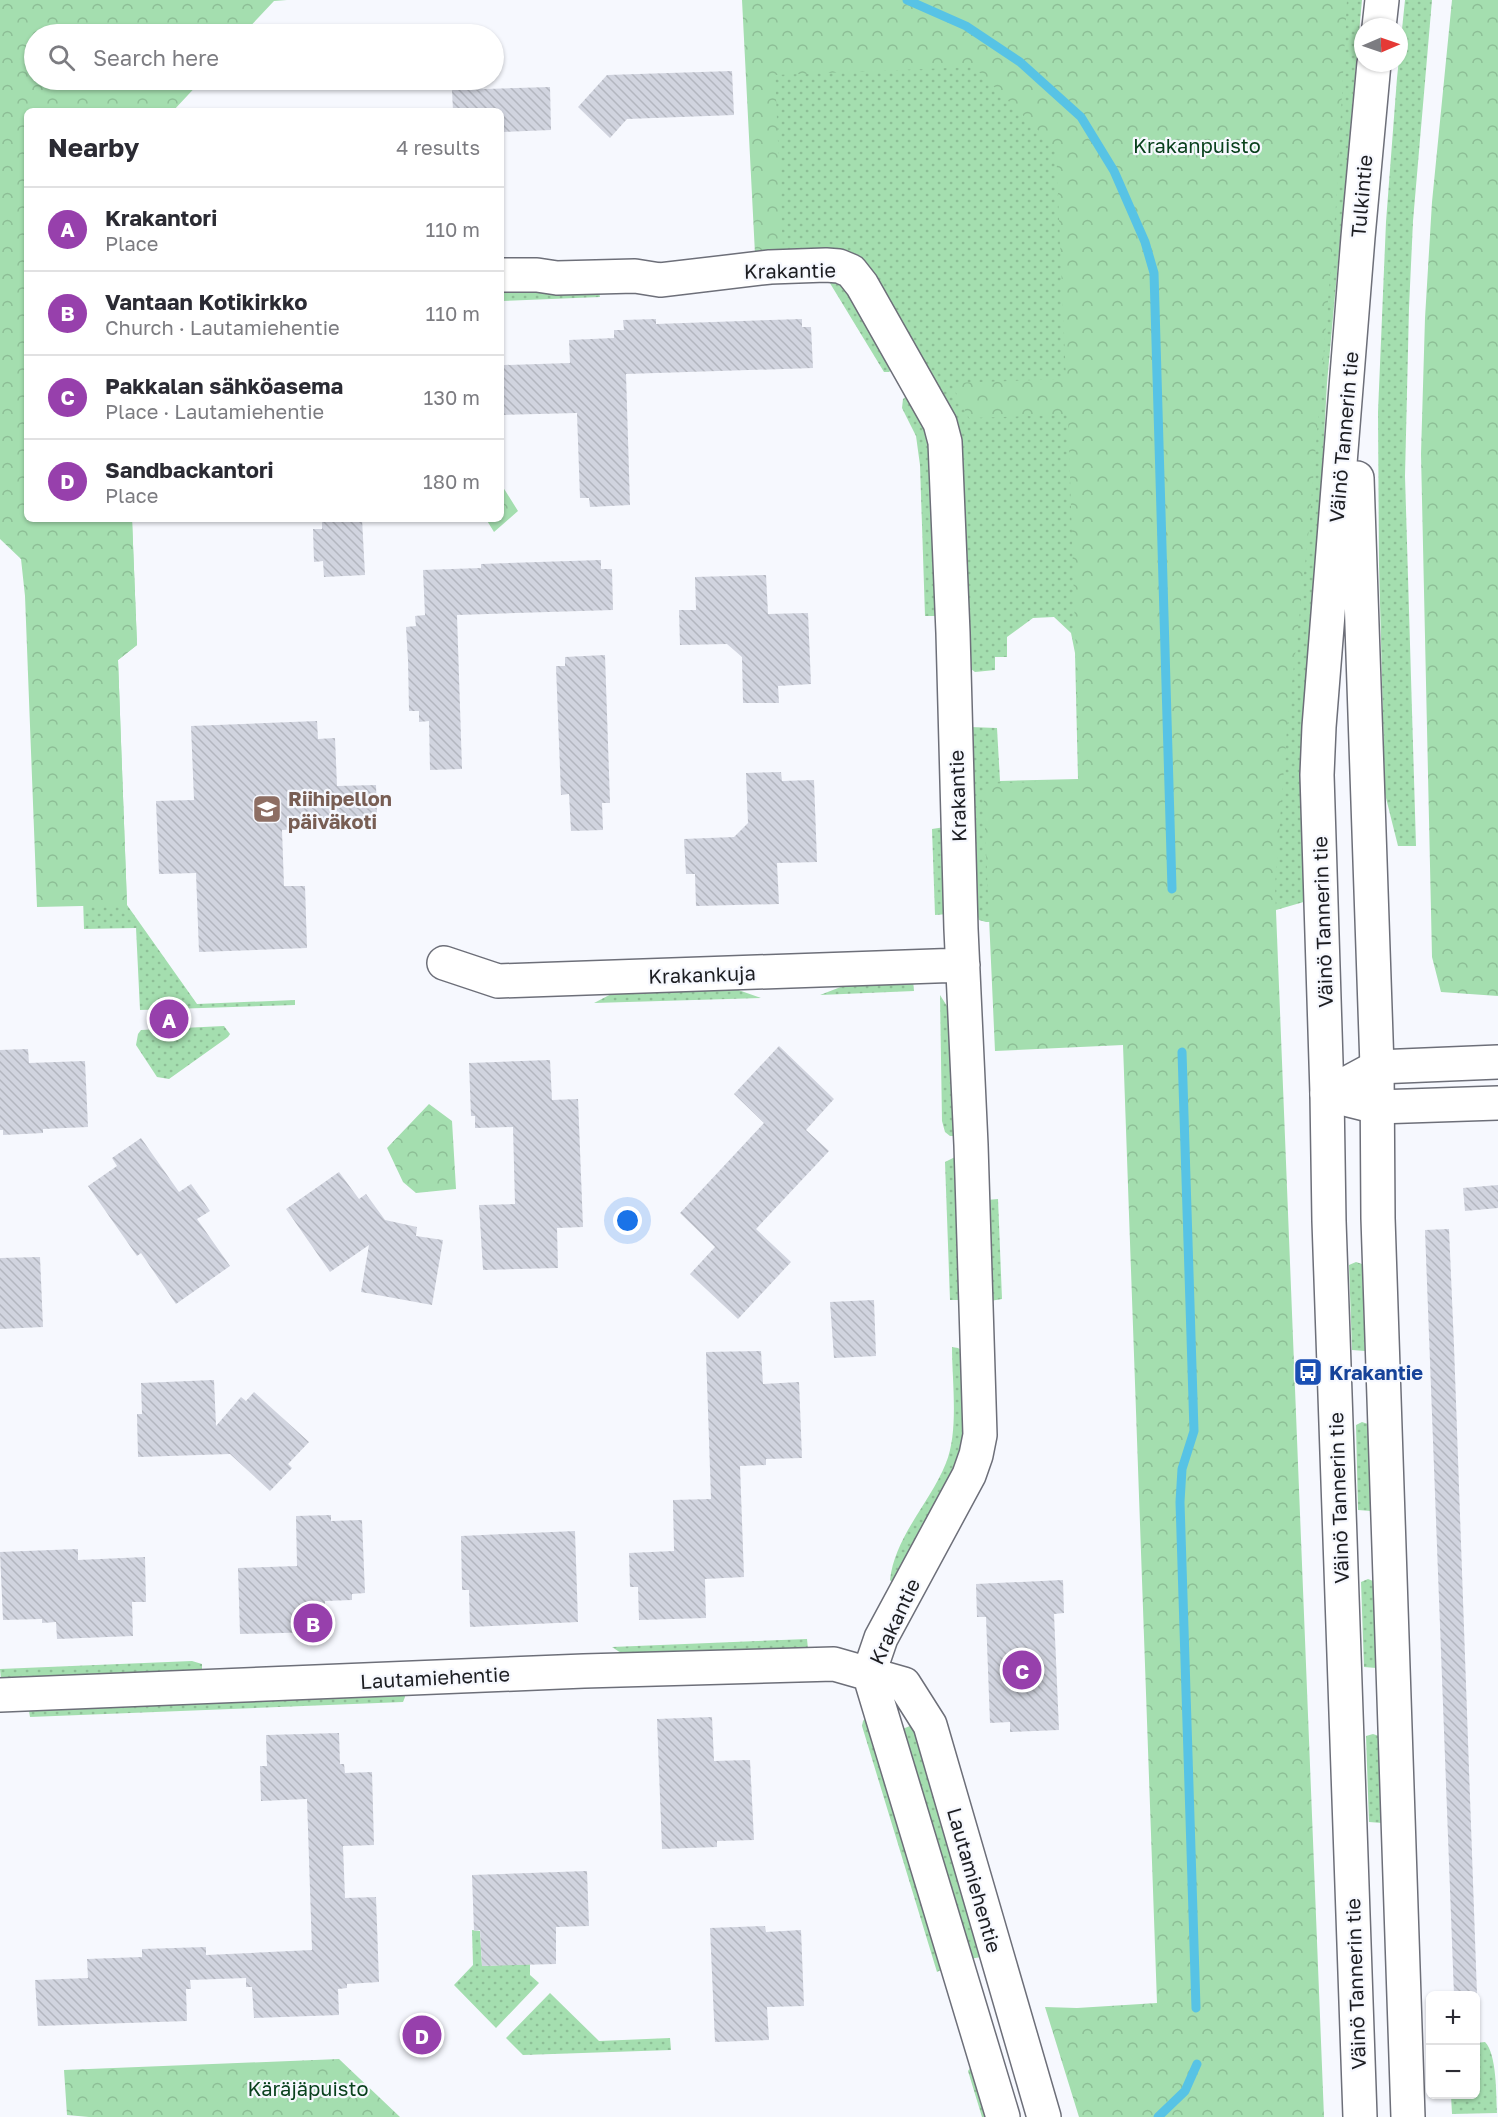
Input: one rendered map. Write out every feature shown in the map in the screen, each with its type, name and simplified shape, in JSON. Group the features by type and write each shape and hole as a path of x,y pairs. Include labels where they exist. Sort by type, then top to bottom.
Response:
{"street":[{"path":"1380,18 1382,0"},
{"name":"Tulkintie","path":"1352,329 1373,72"},
{"name":"Krakantie","path":"504,275 537,275 557,278 635,276 647,280 660,280 770,267 838,266 851,271 861,285 933,408 945,442 980,1435 976,1455 966,1481 881,1638 869,1672"},
{"name":"Väinö Tannerin tie","path":"1352,329 1377,1067 1378,1226 1408,2117"},
{"name":"Väinö Tannerin tie","path":"1352,329 1318,756 1329,1230 1360,2117"},
{"name":"Krakankuja","path":"444,963 498,981 963,965"},
{"path":"1327,1094 1377,1067 1498,1062"},
{"path":"1327,1094 1377,1107 1498,1103"},
{"name":"Lautamiehentie","path":"0,1695 584,1671 834,1664 869,1672 904,1684 930,1725 1044,2117"},
{"path":"869,1672 1003,2117"}],"green space":[{"path":"0,0 287,0 274,1 252,24 24,24 24,90 193,90 176,108 24,108 24,522 132,522 137,645 118,660 127,905 37,907 25,596 21,559 0,539"},
{"name":"Krakanpuisto","path":"742,0 1347,0 1336,205 1309,528 1287,729 1275,886 1324,2117 1079,2117 1045,2007 1077,2008 1157,2003 1123,1045 995,1051 983,784 1080,780 1068,415 969,418 951,383 1066,379 1056,148 974,67 775,75 783,253 755,254"},
{"path":"803,0 1362,0 1360,18 1354,18 1355,72 1327,383 1319,527 1307,901 1255,916 986,922 979,920 970,727 997,728 1000,781 1078,779 1075,653 1071,633 1054,617 1033,618 1007,637 1007,657 995,657 995,670 975,672 967,666 951,412 860,256 846,254 779,256 771,81"},
{"path":"1405,0 1432,0 1413,221 1405,476 1416,846 1398,846 1385,794 1379,565 1378,412 1386,222 1398,72 1408,72 1408,18 1403,18"},
{"path":"1452,0 1498,0 1498,996 1441,992 1432,957 1421,454 1425,318 1432,202"},
{"path":"825,275 845,281 895,367 889,372 884,372"},
{"path":"504,286 599,292 600,297 504,301"},
{"path":"910,393 931,441 938,616 925,616 920,465 916,436 902,408 903,399"},
{"path":"504,489 518,511 494,532 488,522 504,522"},
{"path":"71,522 132,522 137,645 118,660 127,905 197,1004 295,1000 295,1005 140,1010 136,928 84,929"},
{"path":"945,827 948,914 935,915 932,829"},
{"path":"913,980 914,991 820,995 851,983"},
{"path":"727,986 761,998 594,1003 621,989"},
{"path":"940,995 952,1014 956,1136 950,1136 945,1132 942,1121"},
{"path":"224,1026 230,1034 228,1037 169,1079 157,1077 136,1045 141,1030"},
{"path":"429,1104 452,1121 456,1189 416,1193 403,1182 387,1148"},
{"path":"957,1156 963,1300 950,1300 945,1162"},
{"path":"998,1199 1002,1299 990,1301 987,1200"},
{"path":"1356,1262 1362,1264 1365,1351 1352,1350 1349,1265"},
{"path":"952,1347 964,1352 967,1427 958,1466 894,1585 890,1580 899,1549 939,1478 950,1450 954,1421"},
{"path":"1362,1422 1368,1424 1371,1511 1358,1510 1356,1425"},
{"path":"1368,1579 1373,1581 1376,1668 1364,1667 1361,1582"},
{"path":"807,1639 808,1649 624,1655 612,1647"},
{"path":"192,1661 202,1664 202,1671 1,1679 0,1669"},
{"path":"405,1693 403,1702 30,1717 28,1705"},
{"path":"866,1717 949,1966 937,1972 862,1726"},
{"path":"910,1726 917,1728 988,1956 969,1959 900,1730"},
{"path":"1373,1734 1379,1736 1382,1823 1369,1822 1366,1736"},
{"path":"472,1930 480,1931 482,1966 530,1964 530,1975 539,1983 496,2028 454,1985 473,1965"},
{"path":"550,1993 599,2041 670,2038 671,2050 523,2055 506,2038"},
{"path":"1485,2042 1492,2056 1497,2113 1452,2114 1451,2099 1480,2099 1480,2043"},
{"name":"Käräjäpuisto","path":"339,2059 400,2117 89,2117 67,2115 64,2070"},
{"path":"971,2067 994,2117 982,2117 968,2071"}],"building":[{"path":"732,71 734,115 627,119 610,138 578,107 607,75"},
{"path":"550,87 551,130 504,132 504,108 453,108 452,90"},
{"path":"656,319 656,324 802,319 802,327 811,327 813,368 626,374 630,505 590,507 589,498 580,498 577,413 504,415 504,365 570,363 569,340 614,338 614,330 624,330 623,320"},
{"path":"322,522 362,522 365,575 324,577 323,561 314,562 313,529 322,529"},
{"path":"601,560 601,569 612,569 613,610 457,615 462,769 430,770 429,721 419,722 419,711 409,711 406,627 416,626 415,616 425,615 423,570 481,568 481,564"},
{"path":"766,575 768,614 808,613 811,684 778,686 779,703 743,703 742,657 727,644 680,645 679,610 696,610 695,577"},
{"path":"605,655 610,803 602,803 603,830 571,831 569,794 561,795 556,666 565,666 565,657"},
{"path":"317,721 318,739 335,738 337,786 376,785 377,816 301,819 301,829 282,830 284,886 305,886 307,948 199,952 196,873 159,874 156,801 194,800 191,726"},
{"path":"781,772 782,781 814,780 817,862 777,863 779,904 696,906 695,874 686,874 684,839 734,837 748,823 746,773"},
{"path":"779,1046 834,1099 806,1130 829,1151 756,1229 791,1262 738,1319 690,1274 715,1247 680,1213 764,1123 734,1094"},
{"path":"28,1049 29,1063 85,1061 88,1127 43,1129 43,1133 3,1135 3,1130 0,1130 0,1050"},
{"path":"550,1060 552,1100 578,1099 583,1227 557,1228 558,1268 483,1270 479,1205 515,1204 513,1127 475,1128 475,1116 471,1116 469,1063"},
{"path":"141,1138 179,1192 191,1184 210,1211 197,1219 230,1266 176,1304 141,1253 137,1256 88,1186 117,1166 112,1158"},
{"path":"339,1172 359,1199 366,1194 385,1220 417,1227 416,1236 443,1240 432,1305 361,1292 369,1245 330,1272 286,1209"},
{"path":"1498,1185 1498,1208 1465,1211 1463,1188"},
{"path":"1449,1229 1477,1991 1454,1991 1425,1230"},
{"path":"40,1257 43,1327 0,1329 0,1258"},
{"path":"874,1300 876,1356 834,1358 830,1302"},
{"path":"761,1351 763,1384 799,1382 802,1458 766,1459 766,1465 740,1466 744,1577 705,1579 706,1618 639,1620 638,1587 630,1587 629,1553 674,1551 673,1500 711,1499 706,1352"},
{"path":"214,1380 216,1426 241,1397 246,1401 254,1392 309,1442 288,1464 292,1468 270,1491 230,1454 138,1457 137,1414 142,1414 141,1383"},
{"path":"331,1515 331,1521 362,1520 365,1593 352,1594 352,1600 325,1601 325,1619 320,1619 320,1632 240,1634 238,1568 297,1566 296,1516"},
{"path":"575,1531 578,1622 470,1627 469,1590 462,1590 461,1536"},
{"path":"78,1549 78,1560 145,1557 146,1602 132,1602 133,1636 57,1639 56,1622 42,1623 42,1619 3,1620 0,1552"},
{"path":"1063,1580 1064,1613 1054,1614 1059,1730 1010,1732 1010,1722 990,1723 986,1617 977,1617 976,1584"},
{"path":"712,1717 714,1761 750,1760 754,1840 717,1841 717,1847 662,1849 657,1719"},
{"path":"339,1733 340,1764 344,1764 345,1773 372,1772 374,1845 343,1846 345,1898 376,1897 379,1982 347,1984 347,1988 338,1989 339,2015 254,2018 252,1987 246,1987 246,1978 190,1980 191,1989 186,1989 187,2021 38,2026 35,1980 88,1978 87,1959 142,1957 142,1949 206,1947 206,1955 312,1950 307,1799 261,1801 260,1766 267,1766 266,1735"},
{"path":"587,1871 589,1926 556,1927 556,1964 482,1966 480,1930 474,1931 472,1875"},
{"path":"765,1926 766,1932 801,1930 804,2006 767,2007 769,2040 715,2042 710,1928"}],"waterway":[{"path":"907,0 966,26 1020,62 1081,117 1114,171 1145,242 1154,273 1172,889"},
{"path":"1182,1052 1194,1431 1182,1469 1180,1502 1196,2008"},
{"path":"1158,2117 1185,2091 1197,2064"}],"place":[{"name":"Riihipellon päiväkoti","path":"267,809"},
{"name":"Krakantori","path":"169,1019"},
{"name":"Krakantie","path":"1308,1372"},
{"name":"Vantaan Kotikirkko","path":"313,1623"},
{"name":"Pakkalan sähköasema","path":"1022,1670"},
{"name":"Sandbackantori","path":"422,2035"}]}
